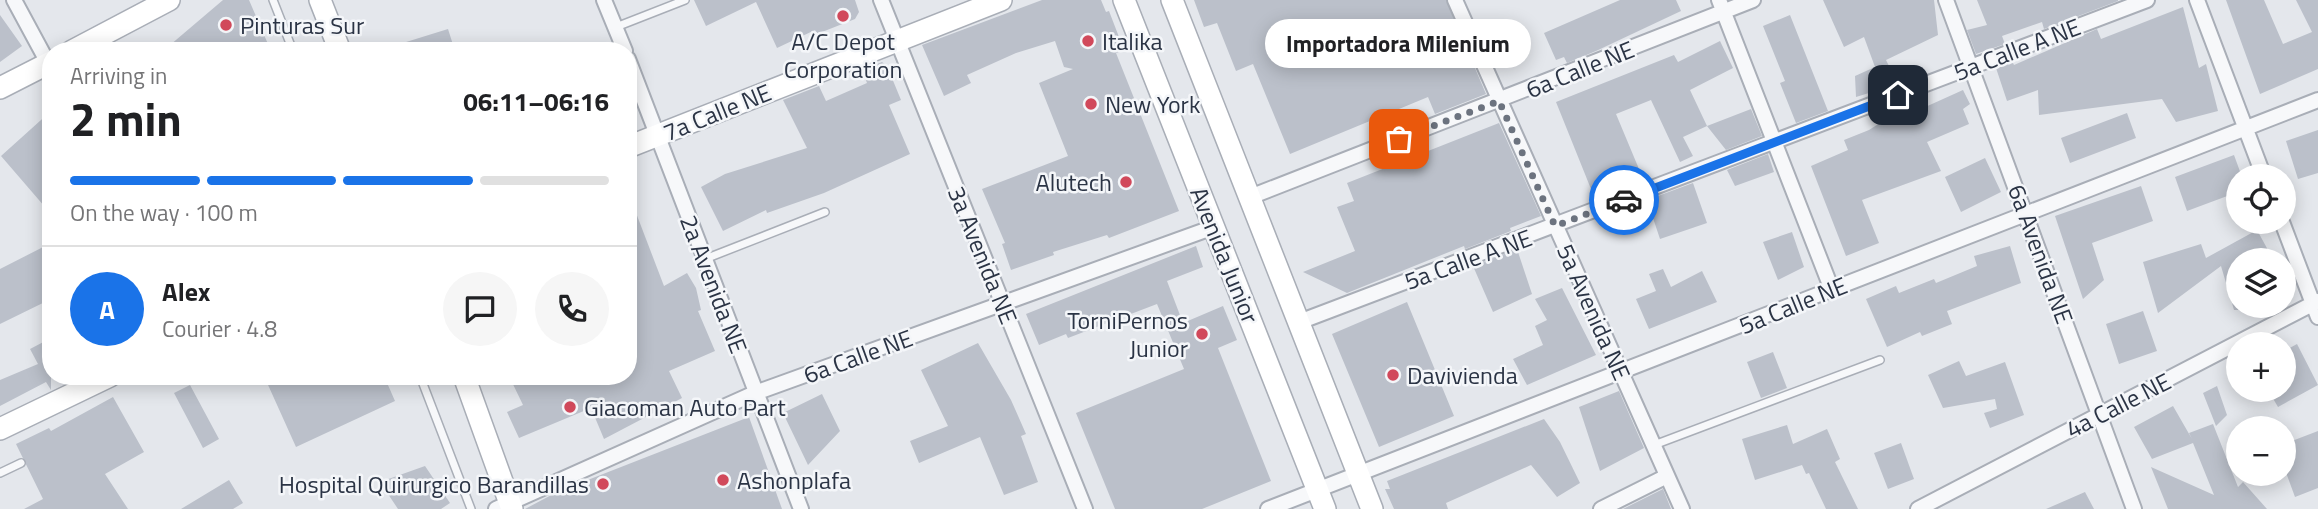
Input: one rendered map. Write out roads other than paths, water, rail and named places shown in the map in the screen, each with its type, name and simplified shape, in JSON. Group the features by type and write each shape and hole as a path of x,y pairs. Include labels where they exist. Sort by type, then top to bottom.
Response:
{"main road":[{"path":"89,42 169,0"},
{"path":"320,0 336,42"},
{"name":"7a Calle NE","path":"637,143 1001,0"},
{"name":"Avenida Junior","path":"1124,0 1321,500"},
{"name":"Avenida Junior","path":"1172,0 1373,509"},
{"path":"0,88 42,67"},
{"path":"0,429 91,385"},
{"path":"467,385 506,507"}],"street":[{"path":"14,0 42,50"},
{"path":"604,0 622,42"},
{"name":"3a Avenida NE","path":"881,0 1085,509"},
{"name":"5a Avenida NE","path":"1455,0 1682,509"},
{"name":"6a Calle NE","path":"1250,197 1499,101 1721,6 1753,0"},
{"name":"6a Avenida NE","path":"1946,0 2134,509"},
{"name":"5a Calle A NE","path":"1299,322 2147,0"},
{"path":"2197,0 2259,164"},
{"path":"1721,6 1832,290"},
{"name":"2a Avenida NE","path":"637,82 801,509"},
{"name":"5a Calle NE","path":"1268,509 1321,500 1359,475 2318,100"},
{"name":"6a Calle NE","path":"506,507 755,393 1214,228"},
{"path":"2286,234 2316,308"},
{"name":"4a Calle NE","path":"1918,509 2101,414 2316,308"},
{"path":"1601,509 1667,476"}],"lane":[{"path":"273,0 289,42"},
{"path":"616,27 685,0"},
{"path":"705,259 825,212"},
{"path":"1653,445 1880,360"},
{"path":"423,385 471,509"},
{"path":"0,473 21,463"}],"place":[{"name":"A/C Depot Corporation","path":"843,16"},
{"name":"Pinturas Sur","path":"226,25"},
{"name":"Italika","path":"1088,41"},
{"name":"New York","path":"1091,104"},
{"name":"Importadora Milenium","path":"1399,139"},
{"name":"Alutech","path":"1126,182"},
{"name":"TorniPernos Junior","path":"1202,334"},
{"name":"Davivienda","path":"1393,375"},
{"name":"Giacoman Auto Part","path":"570,407"},
{"name":"Ashonplafa","path":"723,480"},
{"name":"Hospital Quirurgico Barandillas","path":"603,484"}]}
